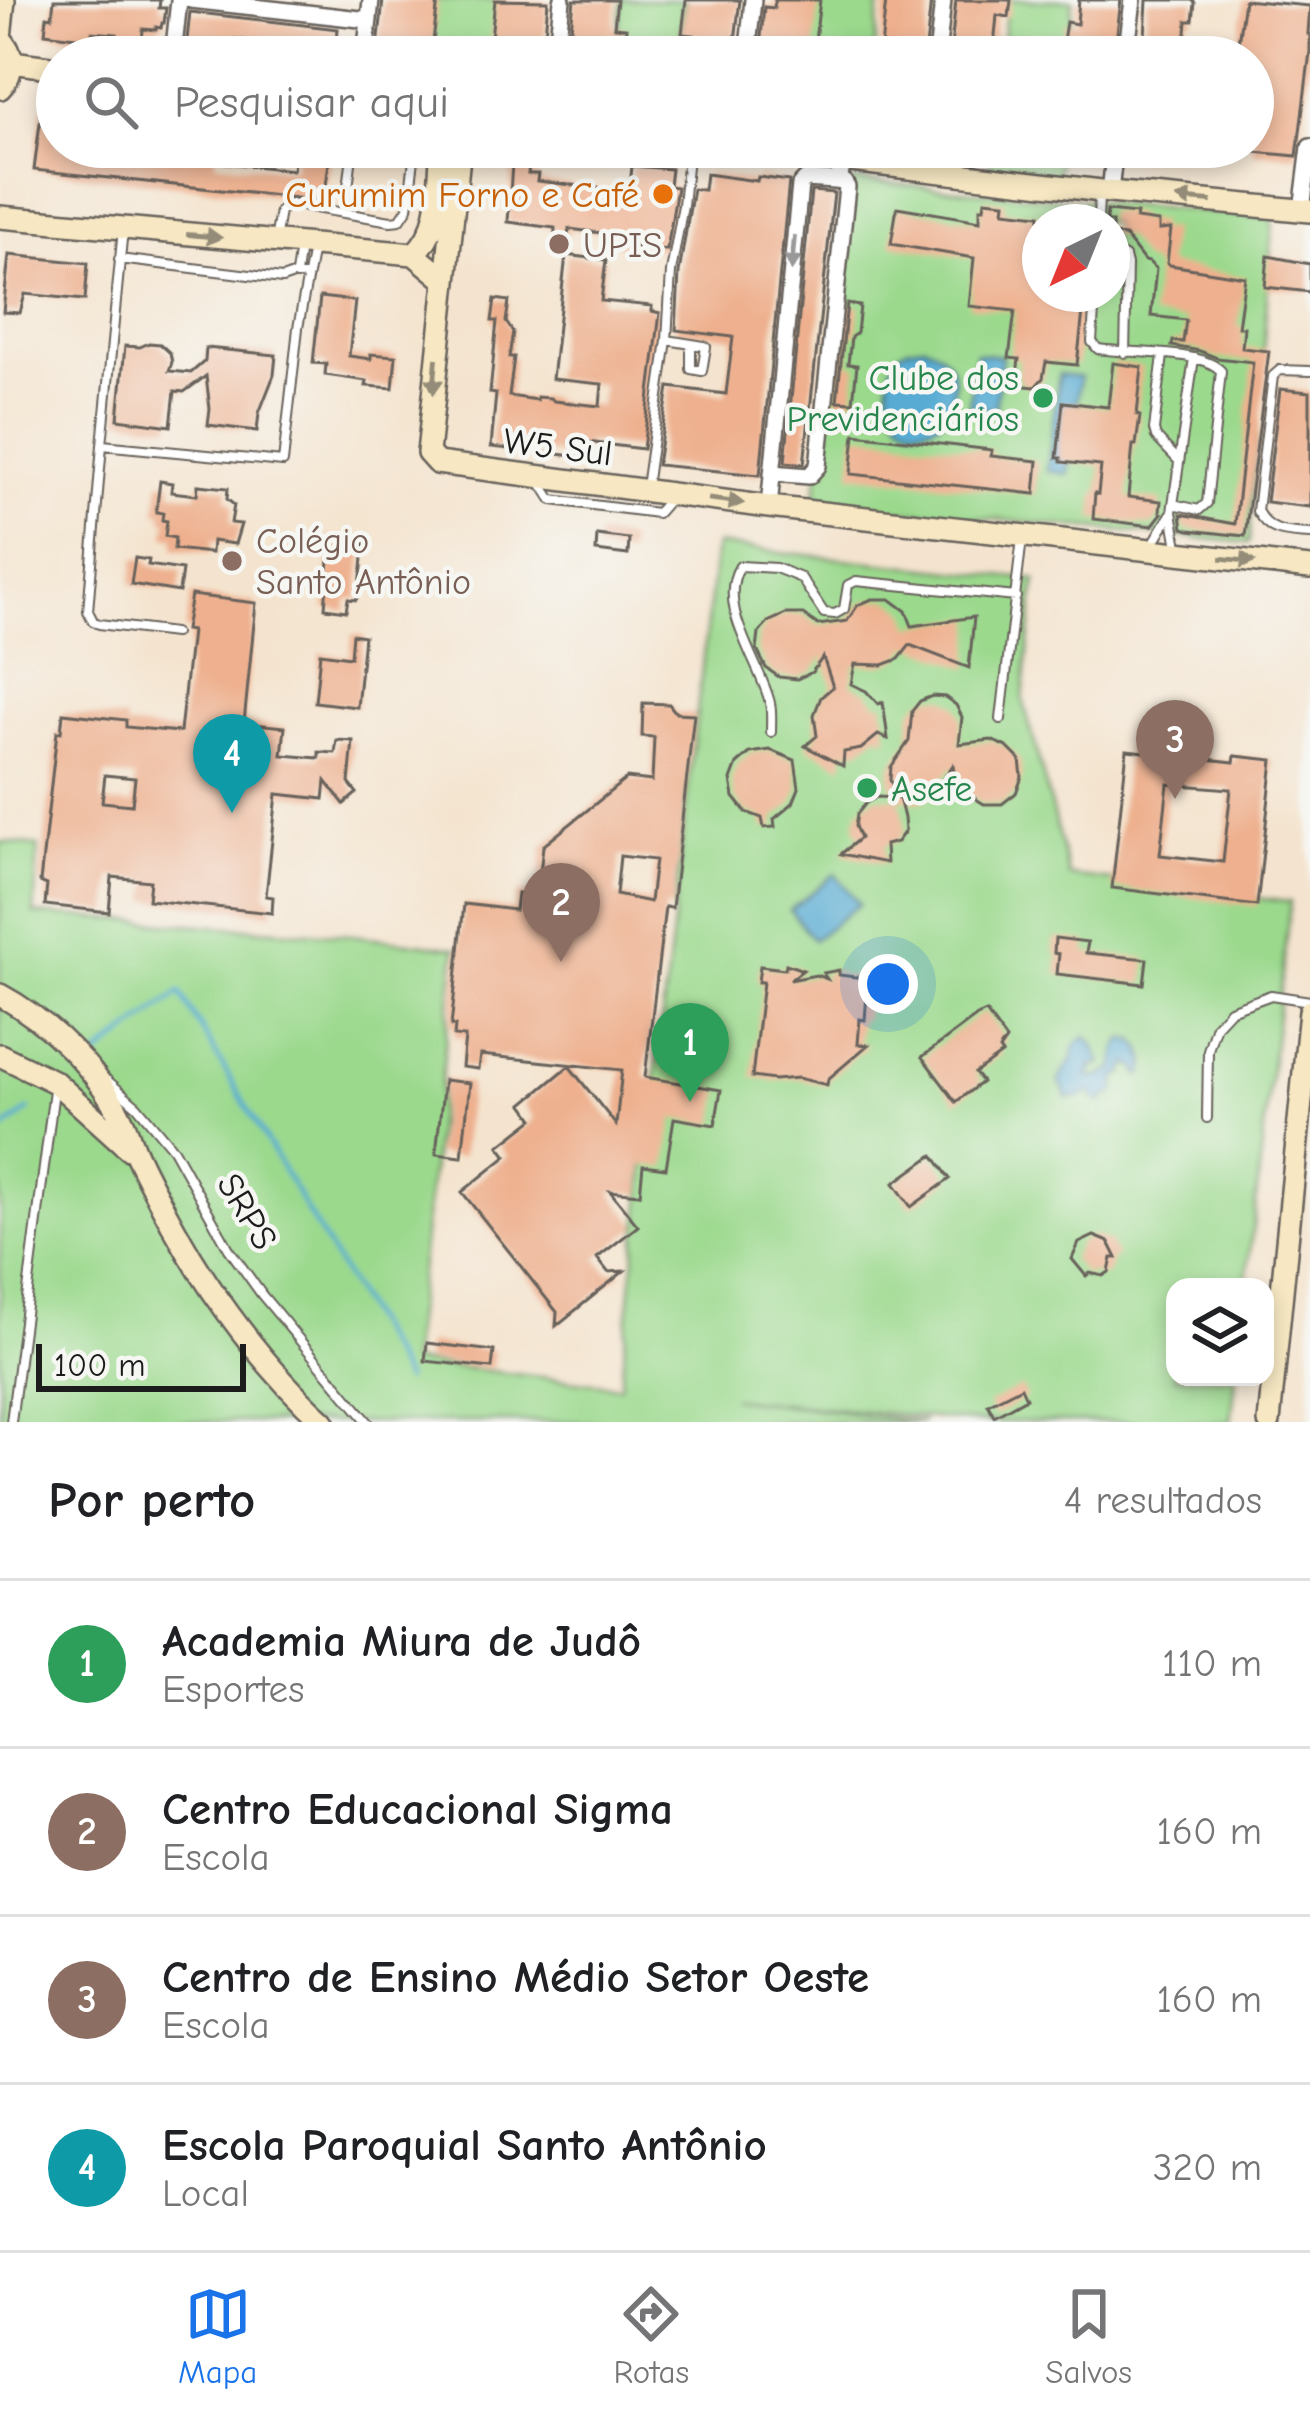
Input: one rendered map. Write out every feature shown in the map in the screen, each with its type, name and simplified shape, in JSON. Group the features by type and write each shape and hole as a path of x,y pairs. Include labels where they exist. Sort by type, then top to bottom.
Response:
{"main road":[{"path":"0,88 12,62 0,38 4,0"},
{"path":"12,62 36,65"},
{"path":"414,254 424,245 434,222 440,168"},
{"path":"444,279 457,168"},
{"path":"975,168 1104,191 1306,210"},
{"path":"6,222 414,254 444,279"},
{"name":"W5 Sul","path":"444,279 428,453 436,463 769,507 1310,568"},
{"name":"SRPS","path":"0,995 22,1006 64,1043 101,1085 121,1116 175,1230 221,1300 275,1372 324,1422"},
{"path":"1269,1422 1310,1011"},
{"name":"SRPS","path":"0,1055 55,1082 136,1156"}],"street":[{"path":"175,36 178,0"},
{"path":"191,0 369,20"},
{"path":"367,36 370,0"},
{"path":"558,36 562,0"},
{"path":"749,36 753,0"},
{"path":"939,36 943,0"},
{"path":"1128,36 1132,0"},
{"path":"1306,210 1310,147"},
{"path":"835,181 842,168"},
{"path":"1104,191 1110,168"},
{"path":"769,507 772,473 800,185 806,179 844,182 818,466 809,476 772,473"}],"lane":[{"path":"345,213 350,168"},
{"path":"275,242 282,208 291,204 391,221 405,216 413,168"},
{"path":"645,490 686,168"},
{"path":"1101,204 1104,191"},
{"path":"123,228 88,611 99,624 174,633"},
{"path":"296,274 307,246"},
{"path":"102,445 283,462 308,278 307,246"},
{"path":"119,259 308,278"},
{"path":"1094,312 1094,345 1100,350 1194,358 1217,365 1222,377 1209,497 1199,509 1172,508"},
{"path":"1125,353 1127,312"},
{"path":"667,340 692,344"},
{"path":"1163,355 1154,430 1179,461"},
{"path":"1179,554 1172,508 1194,358"},
{"path":"1310,371 1280,370 1274,376 1257,511 1275,531 1310,534"},
{"path":"537,477 552,500 657,513 673,494"},
{"path":"1148,550 1172,508"},
{"path":"1001,719 1022,537"},
{"path":"771,731 771,706 736,614 733,577 740,566 776,568 801,578 824,613 844,609 848,585 856,580 1016,597"},
{"path":"1207,1118 1208,1050 1216,1024 1230,1010 1271,995 1310,1001"},
{"name":"SRPS","path":"64,1043 137,1106 173,1149 229,1249 368,1422"},
{"path":"11,1422 55,1082"}],"green space":[{"path":"436,0 504,0 501,36 433,36"},
{"path":"622,0 684,0 680,36 618,36"},
{"path":"816,0 880,0 876,36 812,36"},
{"path":"1007,0 1073,0 1070,36 1003,36"},
{"path":"990,168 1058,168 1057,178"},
{"name":"Clube dos Previdenciários","path":"852,180 1118,204 1022,204 1022,312 1130,312 1130,205 1273,218 1249,543 815,503"},
{"path":"716,545 1036,580 1023,699 1069,876 1290,902 1247,1278 1166,1278 1166,1386 1235,1386 1231,1422 974,1422 731,1398 924,1422 0,1422 0,842 38,846 34,914 351,935 456,948 410,1362 620,1386"}],"water":[{"path":"924,345 945,358 954,387 944,417 918,427 898,416 889,379 900,352"},
{"path":"976,353 1002,356 995,410 969,406"},
{"path":"1059,374 1080,377 1068,474 1047,471"},
{"path":"835,874 859,904 813,940 790,910"},
{"path":"1086,1036 1102,1064 1091,1066 1089,1078 1115,1068 1118,1047 1127,1038 1134,1039 1142,1051 1143,1075 1128,1064 1116,1077 1116,1091 1102,1102 1093,1098 1092,1091 1067,1098 1059,1080 1075,1046"}],"building":[{"path":"54,0 160,0 159,8 166,8 161,28 143,29 143,36 45,33 47,16 52,17"},
{"path":"383,0 438,0 434,36 379,36"},
{"path":"495,0 548,1 545,36 491,36"},
{"path":"574,0 617,0 614,27 626,28 625,36 570,36"},
{"path":"686,0 740,0 736,36 682,34"},
{"path":"775,0 820,0 816,36 761,36 764,7 774,8"},
{"path":"886,0 931,0 927,36 882,36"},
{"path":"956,0 1011,0 1009,17 997,15 995,36 952,36"},
{"path":"1079,0 1121,0 1117,36 1064,36 1066,22 1077,24"},
{"path":"1147,0 1195,3 1186,36 1145,36"},
{"path":"1244,0 1310,6 1310,52 1297,156 1274,154 1274,36 1239,36"},
{"path":"190,12 338,29 337,36 187,36"},
{"path":"36,154 36,168 328,168 324,201 34,170"},
{"path":"512,168 529,168 528,174 538,174 537,181 623,191 623,185 630,186 632,168 671,169 669,186 677,187 667,250 617,245 618,235 569,229 568,236 555,234 555,228 508,222"},
{"path":"706,174 789,181 760,475 657,465 669,387 726,394 733,337 676,330 679,273 693,189 704,190"},
{"path":"811,191 834,193 804,464 785,462"},
{"path":"985,200 1005,202 1004,211 1022,213 1022,312 1083,312 1077,365 1046,362 1043,378 1035,387 1020,382 1019,359 1009,358 1015,311 969,306 974,258 891,244 897,207 980,221 980,208"},
{"path":"1130,213 1137,214 1136,219 1159,222 1159,230 1171,229 1170,265 1245,277 1238,327 1244,327 1242,348 1269,351 1245,536 1183,528 1181,514 1235,524 1253,362 1172,346 1173,341 1183,342 1186,320 1151,316 1156,269 1130,243"},
{"path":"9,255 88,263 85,300 25,294 20,313 3,312"},
{"path":"566,255 606,260 601,301 652,306 652,311 660,313 643,449 587,442 585,457 491,447 495,299 509,301 506,322 513,332 509,357 514,357 509,396 600,406 602,384 552,379"},
{"path":"1268,256 1310,264 1310,292 1265,287"},
{"path":"320,297 355,301 349,356 396,356 393,388 325,375 326,364 313,363"},
{"path":"847,304 860,306 848,364 857,365 853,402 837,401"},
{"path":"160,344 170,353 169,371 191,373 205,361 206,348 276,355 257,431 208,425 206,376 184,392 175,391 171,426 118,419 125,346"},
{"path":"1113,363 1142,367 1128,497 1161,501 1162,513 1152,526 1093,519 1101,466 1057,458 1063,402 1108,407"},
{"path":"1280,389 1310,392 1310,507 1266,502"},
{"path":"855,434 992,450 991,456 1038,461 1035,494 851,474"},
{"path":"160,481 172,483 171,492 197,495 198,485 228,488 227,499 234,505 231,523 241,524 235,544 212,541 211,553 174,549 175,538 165,536 167,521 162,520 163,513 156,512"},
{"path":"597,535 629,539 628,555 596,551"},
{"path":"331,536 365,540 359,594 356,600 348,599 346,611 325,608"},
{"path":"135,558 182,570 179,592 131,584"},
{"path":"191,595 256,603 244,723 285,727 282,755 319,758 319,752 335,753 337,740 353,741 349,783 357,793 344,804 326,781 324,799 277,794 266,896 273,897 272,913 148,900 150,881 112,877 109,912 45,905 47,885 40,882 63,713 126,720 126,727 180,732 191,631 185,630","holes":["105,775 135,778 132,805 102,802"]},
{"path":"890,599 906,611 912,626 974,617 969,668 910,645 899,659 883,665 855,664 851,684 878,704 883,702 888,739 878,735 861,749 844,752 843,766 805,746 817,736 814,715 821,697 833,687 823,657 812,672 797,679 779,677 766,668 757,650 759,633 768,622 786,614 803,614 818,625 847,621 858,605"},
{"path":"352,634 364,636 357,707 315,702 320,653 350,657"},
{"path":"932,696 945,697 956,705 962,717 959,744 991,740 1020,760 1022,777 1016,793 1002,804 984,804 957,787 953,765 931,796 919,802 899,798 905,831 897,842 885,845 886,863 841,854 860,838 857,814 866,803 877,797 898,798 890,780 891,767 909,741 912,711"},
{"path":"643,703 669,704 676,713 694,714 672,908 665,907 645,1077 721,1090 715,1125 674,1118 666,1168 643,1165 640,1194 610,1191 638,1226 597,1258 608,1272 624,1271 556,1326 557,1312 462,1192 507,1156 499,1146 534,1119 523,1104 569,1066 616,1125 622,1070 480,1055 478,1069 462,1067 465,1037 454,1036 455,1026 451,1026 464,904 515,910 517,893 548,896 550,875 540,873 543,846 627,778 652,781 654,737 642,736","holes":["620,856 655,860 650,902 616,895"]},
{"path":"770,750 795,760 799,788 793,803 774,819 775,827 764,828 762,818 746,812 734,797 731,780 737,764 750,753"},
{"path":"1127,750 1234,762 1235,756 1273,760 1257,906 1112,888","holes":["1168,784 1231,789 1223,862 1160,855"]},
{"path":"1055,938 1088,942 1086,953 1147,959 1144,984 1057,974"},
{"path":"786,964 803,970 790,980 816,975 827,979 823,973 839,970 839,975 864,978 865,1020 860,1019 858,1044 868,1045 827,1085 798,1078 752,1077 763,982 758,982 760,966 785,969"},
{"path":"986,1012 1006,1040 999,1050 1002,1054 975,1073 982,1082 956,1102 922,1057"},
{"path":"444,1080 470,1083 462,1157 436,1154"},
{"path":"933,1155 950,1179 911,1207 894,1183"},
{"path":"1094,1236 1109,1242 1117,1258 1112,1258 1103,1276 1086,1276 1072,1259 1079,1243"},
{"path":"427,1343 494,1351 492,1368 425,1361"},
{"path":"1021,1387 1026,1398 994,1416 988,1404"}],"waterway":[{"path":"98,1056 180,992 405,1380"},
{"path":"0,1132 29,1110"}],"place":[{"name":"Curumim Forno e Café","path":"663,194"},
{"name":"UPIS","path":"559,244"},
{"name":"Clube dos Previdenciários","path":"1043,398"},
{"name":"Colégio Santo Antônio","path":"232,561"},
{"name":"Asefe","path":"867,788"},
{"name":"Centro de Ensino Médio Setor Oeste","path":"1175,799"},
{"name":"Escola Paroquial Santo Antônio","path":"232,813"},
{"name":"Centro Educacional Sigma","path":"561,962"},
{"name":"Academia Miura de Judô","path":"690,1102"}]}
